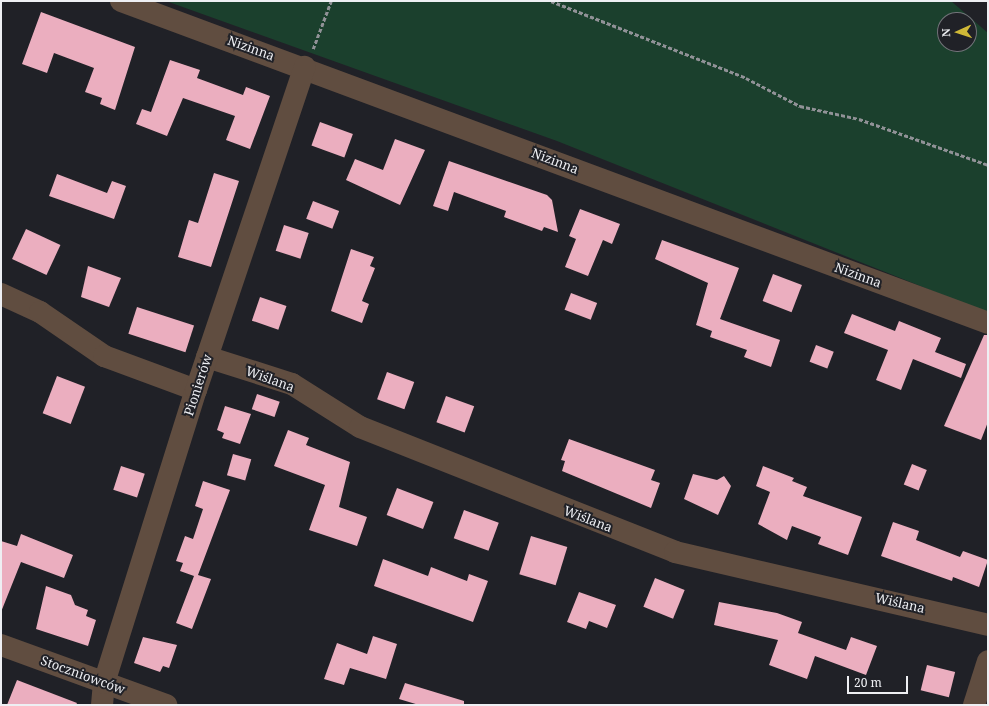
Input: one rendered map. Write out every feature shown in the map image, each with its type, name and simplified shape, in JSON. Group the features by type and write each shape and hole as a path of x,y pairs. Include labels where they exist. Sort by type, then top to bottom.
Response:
{"street":[{"name":"Nizinna","path":"121,1 305,67 988,323"},
{"name":"Pionierów","path":"102,705 104,683 196,390 305,67"},
{"path":"1,294 40,312 104,356 196,390"},
{"name":"Wiślana","path":"207,358 292,384 360,427 675,552 988,624"},
{"name":"Stoczniowców","path":"1,645 166,705"},
{"path":"974,705 988,661"}],"path":[{"path":"305,67 331,1"},
{"path":"550,1 746,78 800,106 859,118 988,165"}],"green space":[{"path":"166,1 951,1 964,12 937,12 937,52 977,52 977,23 988,33 988,313 557,141"}],"building":[{"path":"41,12 135,47 115,110 100,104 102,98 85,92 94,68 54,53 47,73 22,64"},
{"path":"170,60 200,70 197,78 243,95 246,87 270,96 250,149 226,140 235,116 183,98 167,136 136,124 142,109 151,112"},
{"path":"320,122 353,134 344,157 311,145"},
{"path":"395,139 425,150 400,205 346,180 355,159 383,170"},
{"path":"449,161 547,195 552,200 558,232 544,227 542,231 504,217 506,211 454,192 448,211 433,206"},
{"path":"214,173 239,181 211,267 178,257 189,220 198,223"},
{"path":"57,174 107,193 112,181 126,186 114,219 49,196"},
{"path":"313,201 339,211 332,229 306,219"},
{"path":"580,209 620,224 612,244 603,240 588,276 565,267 576,239 569,236"},
{"path":"284,225 309,233 300,259 276,251"},
{"path":"26,229 60,245 46,275 12,259"},
{"path":"662,240 739,268 720,319 780,340 771,367 744,357 747,350 710,337 712,331 696,325 708,283 655,259"},
{"path":"351,249 374,257 370,266 375,268 362,301 369,304 362,323 331,311"},
{"path":"88,266 121,278 109,307 81,297"},
{"path":"773,274 802,285 792,312 763,301"},
{"path":"571,293 597,303 591,320 565,310"},
{"path":"260,297 286,306 278,330 252,321"},
{"path":"137,307 194,326 185,352 128,334"},
{"path":"852,314 895,331 899,321 941,338 935,352 966,364 961,378 913,359 901,390 876,380 888,350 844,333"},
{"path":"984,335 988,335 988,422 981,440 944,426"},
{"path":"816,345 834,352 827,369 810,362"},
{"path":"387,372 414,382 404,409 377,399"},
{"path":"57,376 85,387 71,424 43,413"},
{"path":"257,394 280,402 274,417 252,409"},
{"path":"446,396 474,406 465,433 436,422"},
{"path":"225,406 251,414 240,444 222,438 224,433 217,430"},
{"path":"288,430 309,438 306,445 350,462 339,507 367,517 357,546 309,530 325,485 274,466"},
{"path":"569,439 655,470 651,480 660,483 651,508 562,471 565,461 561,460"},
{"path":"233,454 251,459 245,480 227,475"},
{"path":"912,464 927,470 919,490 904,484"},
{"path":"121,466 145,474 137,498 113,490"},
{"path":"763,466 794,478 792,481 807,487 803,496 862,517 848,555 818,544 821,537 792,526 787,540 758,524 770,492 756,486"},
{"path":"693,474 717,480 724,476 731,486 718,515 684,499"},
{"path":"203,481 230,490 198,575 211,579 192,629 176,623 194,576 180,571 183,563 176,561 185,536 193,539 203,509 195,506"},
{"path":"397,488 433,502 423,529 387,515"},
{"path":"464,510 499,523 489,551 454,538"},
{"path":"893,522 919,531 916,540 960,557 963,551 988,560 979,587 953,577 952,581 881,556"},
{"path":"21,534 73,555 64,578 21,562 1,612 1,541 17,546"},
{"path":"531,536 567,547 556,585 519,574"},
{"path":"383,559 428,576 431,567 467,581 469,574 488,581 473,622 374,586"},
{"path":"655,578 685,590 673,619 643,607"},
{"path":"46,586 71,595 75,605 88,610 86,616 96,620 88,646 36,629"},
{"path":"579,592 616,605 607,628 589,621 586,629 567,622"},
{"path":"719,602 777,613 802,622 798,633 846,650 851,637 877,646 866,675 815,656 807,679 769,665 778,640 714,625"},
{"path":"373,636 397,644 386,679 350,668 344,685 324,679 337,643 367,654"},
{"path":"143,637 177,645 169,668 163,666 160,672 134,663"},
{"path":"927,665 955,672 949,697 921,690"},
{"path":"17,680 77,703 76,705 7,705"},
{"path":"405,683 464,701 464,705 419,705 399,699"}]}
